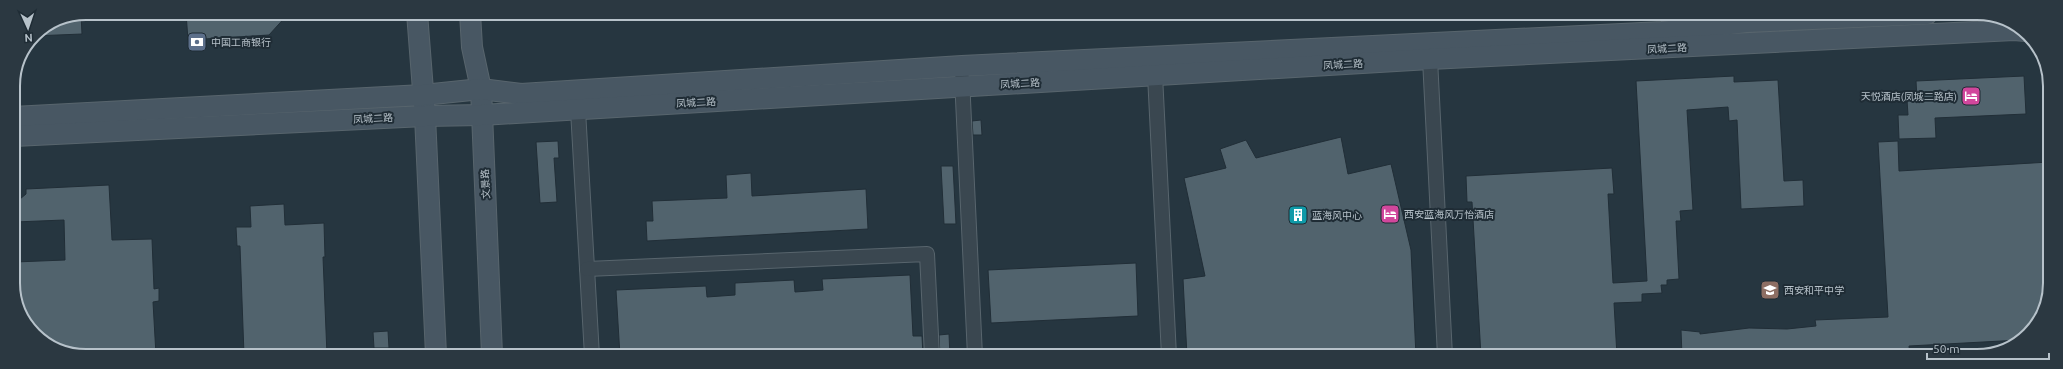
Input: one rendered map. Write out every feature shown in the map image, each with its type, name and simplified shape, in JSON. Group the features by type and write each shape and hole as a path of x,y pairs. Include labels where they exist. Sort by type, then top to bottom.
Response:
{"main road":[{"path":"418,20 425,116 436,349"},
{"name":"文景路","path":"470,20 472,47 481,89 492,349"},
{"name":"凤城二路","path":"20,117 423,95 481,89 521,94 962,66 1662,32 1746,22 1791,20"},
{"name":"凤城二路","path":"20,136 578,110 1155,75 2012,30"}],"street":[{"path":"1430,60 1445,349"},
{"path":"962,66 975,349"},
{"path":"1155,75 1169,349"},
{"path":"578,110 592,349"},
{"path":"587,269 927,254 932,349"}],"building":[{"path":"81,20 82,34 48,35 49,31 61,25 73,21"},
{"path":"187,20 283,20 269,35 188,40"},
{"path":"1734,76 1734,82 1778,80 1784,181 1803,180 1804,206 1741,209 1737,120 1729,121 1728,107 1687,110 1693,210 1680,211 1681,221 1676,221 1679,279 1667,280 1667,285 1661,285 1662,293 1642,294 1642,302 1614,303 1617,349 1481,349 1472,202 1467,202 1466,176 1612,168 1614,194 1608,194 1613,283 1647,281 1636,81"},
{"path":"2024,76 2026,114 1935,118 1936,138 1899,139 1898,115 1908,115 1907,100 1917,99 1916,81"},
{"path":"981,120 982,135 973,135 972,121"},
{"name":"蓝海风中心","path":"1341,137 1348,174 1391,164 1411,250 1416,349 1187,349 1183,279 1205,276 1184,178 1226,168 1220,149 1246,140 1256,158"},
{"path":"558,141 559,158 554,158 557,202 540,203 536,142"},
{"path":"1898,141 1899,171 2043,162 2042,292 2040,304 2034,316 2021,333 2009,341 1909,346 1909,349 1682,349 1681,330 1700,332 1700,334 1749,328 1787,329 1816,326 1815,320 1888,317 1878,142"},
{"path":"941,166 953,166 956,224 944,224"},
{"path":"751,173 752,196 866,189 868,229 647,241 646,221 653,221 652,201 727,198 726,175"},
{"path":"109,185 112,240 152,239 154,289 159,288 159,301 153,302 156,349 77,348 65,346 49,338 39,330 31,320 23,304 20,283 20,262 65,260 64,220 20,222 20,199 26,194 26,189"},
{"path":"284,204 285,225 324,223 325,257 323,257 327,349 244,349 240,246 237,246 236,227 251,227 250,206"},
{"path":"1136,263 1138,316 991,323 988,270"},
{"path":"910,275 913,336 922,336 923,349 620,349 616,290 706,286 707,297 735,295 735,283 794,280 795,292 823,290 822,279"},
{"path":"388,331 389,348 374,348 373,332"},
{"path":"949,334 950,349 940,349 939,335"}],"place":[{"name":"中国工商银行","path":"197,42"},
{"name":"天悦酒店(凤城二路店)","path":"1971,96"},
{"name":"西安蓝海风万怡酒店","path":"1390,214"},
{"name":"蓝海风中心","path":"1298,215"},
{"name":"西安和平中学","path":"1770,290"}]}
